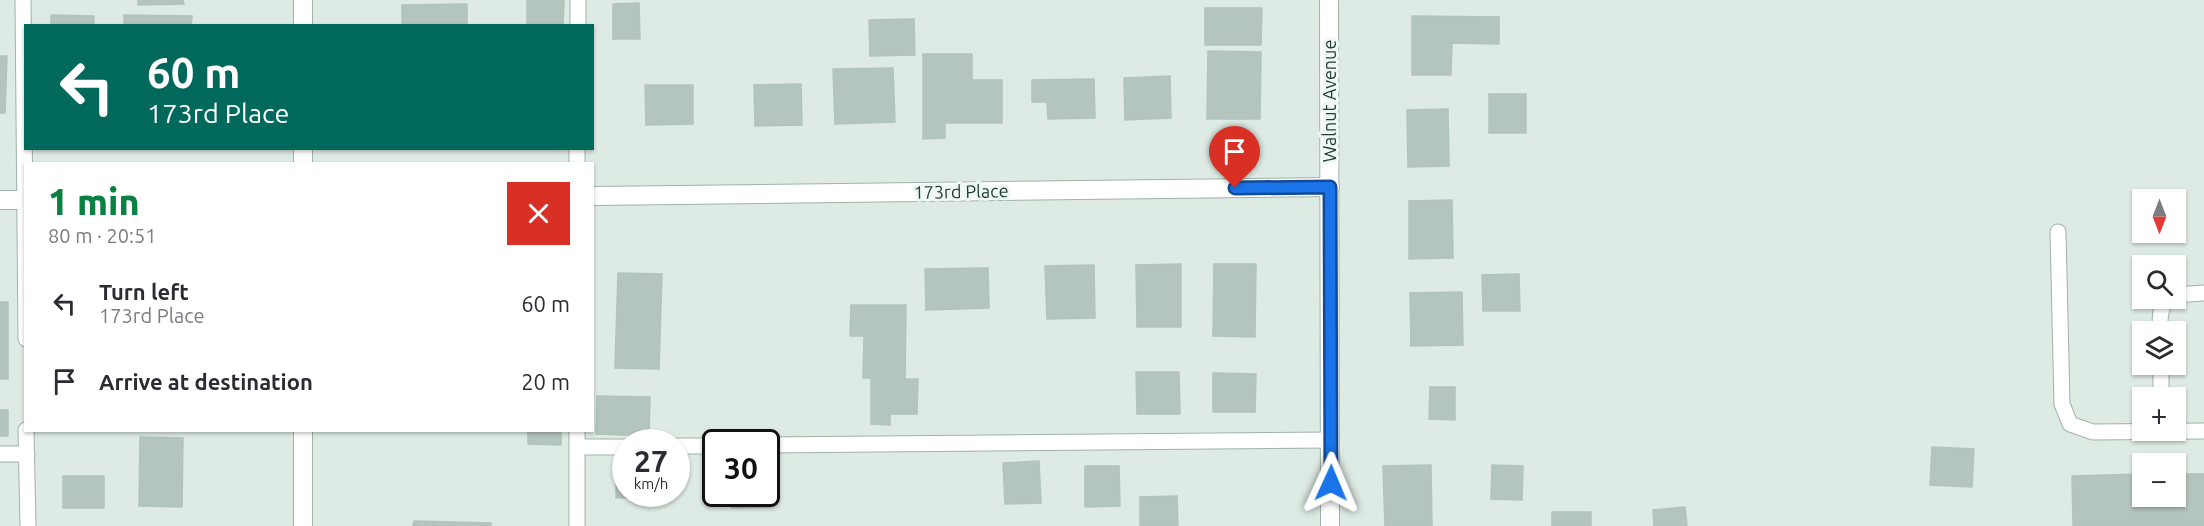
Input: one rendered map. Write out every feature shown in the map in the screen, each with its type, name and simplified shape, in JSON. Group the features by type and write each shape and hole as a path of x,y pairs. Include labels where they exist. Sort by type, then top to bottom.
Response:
{"street":[{"path":"303,0 303,24"},
{"name":"Walnut Avenue","path":"1329,0 1330,526"},
{"name":"173rd Place","path":"594,196 1330,187"},
{"path":"0,200 24,200"},
{"path":"303,432 303,526"}],"lane":[{"path":"23,0 24,100"},
{"path":"578,0 578,24"},
{"path":"2058,232 2062,404 2070,424 2093,432 2132,431"},
{"path":"2186,295 2204,293"},
{"path":"2186,431 2204,431"},
{"path":"26,432 28,526"},
{"path":"577,432 577,526"},
{"path":"780,445 1331,440"},
{"path":"577,447 612,447"},
{"path":"0,454 27,454"}],"building":[{"path":"138,0 183,0 184,4 138,5"},
{"path":"527,0 564,0 563,24 527,24"},
{"path":"639,3 640,39 613,39 613,4"},
{"path":"467,4 467,24 402,24 402,5"},
{"path":"1205,8 1262,8 1261,45 1205,45"},
{"path":"51,15 94,16 94,24 51,24"},
{"path":"124,15 192,16 191,24 124,24"},
{"path":"1412,16 1499,17 1499,44 1452,43 1451,75 1412,75"},
{"path":"914,19 915,55 870,56 869,20"},
{"path":"1208,51 1261,52 1260,119 1207,119"},
{"path":"923,54 972,54 972,80 1002,80 1002,123 945,123 945,138 923,139"},
{"path":"0,56 7,56 5,113 0,113"},
{"path":"893,68 895,122 835,124 833,69"},
{"path":"1170,76 1171,118 1125,120 1124,78"},
{"path":"1094,79 1095,118 1048,119 1047,102 1032,102 1032,80"},
{"path":"801,84 802,125 755,126 754,85"},
{"path":"645,85 693,85 693,124 646,125"},
{"path":"1489,94 1526,94 1526,133 1489,133"},
{"path":"1448,109 1449,166 1408,167 1407,110"},
{"path":"1452,200 1453,258 1409,259 1409,201"},
{"path":"1181,264 1181,327 1137,327 1136,265"},
{"path":"1214,264 1256,264 1255,337 1213,336"},
{"path":"1094,265 1095,318 1047,319 1045,266"},
{"path":"988,268 989,308 926,310 925,269"},
{"path":"618,273 662,274 659,369 615,368"},
{"path":"1519,274 1520,311 1483,311 1482,275"},
{"path":"1462,292 1463,345 1411,346 1410,293"},
{"path":"0,302 8,302 8,379 0,379"},
{"path":"851,305 906,305 905,379 918,379 917,414 890,414 890,425 871,424 871,378 863,378 864,336 850,336"},
{"path":"1136,372 1179,372 1180,414 1137,414"},
{"path":"1213,373 1256,374 1255,412 1213,412"},
{"path":"1430,387 1455,387 1455,420 1429,419"},
{"path":"597,396 650,397 649,429 612,429 612,435 596,434"},
{"path":"0,410 8,410 8,436 0,436"},
{"path":"528,432 561,432 561,445 528,444"},
{"path":"140,437 183,438 182,507 139,506"},
{"path":"1932,447 1974,449 1972,487 1930,485"},
{"path":"1039,461 1041,503 1005,504 1003,463"},
{"path":"1431,465 1432,526 1385,526 1383,466"},
{"path":"1492,465 1523,466 1522,500 1491,499"},
{"path":"1085,466 1119,466 1120,506 1085,507"},
{"path":"2132,474 2132,507 2186,507 2186,474 2204,474 2204,526 2073,526 2072,476"},
{"path":"63,476 104,476 104,508 63,508"},
{"path":"1177,496 1178,526 1140,526 1140,497"},
{"path":"1685,507 1687,526 1654,526 1653,510"},
{"path":"1552,512 1591,512 1591,526 1552,526"},
{"path":"414,521 491,523 491,526 413,526"}],"route":[{"path":"1235,188 1330,187 1331,483"}]}
